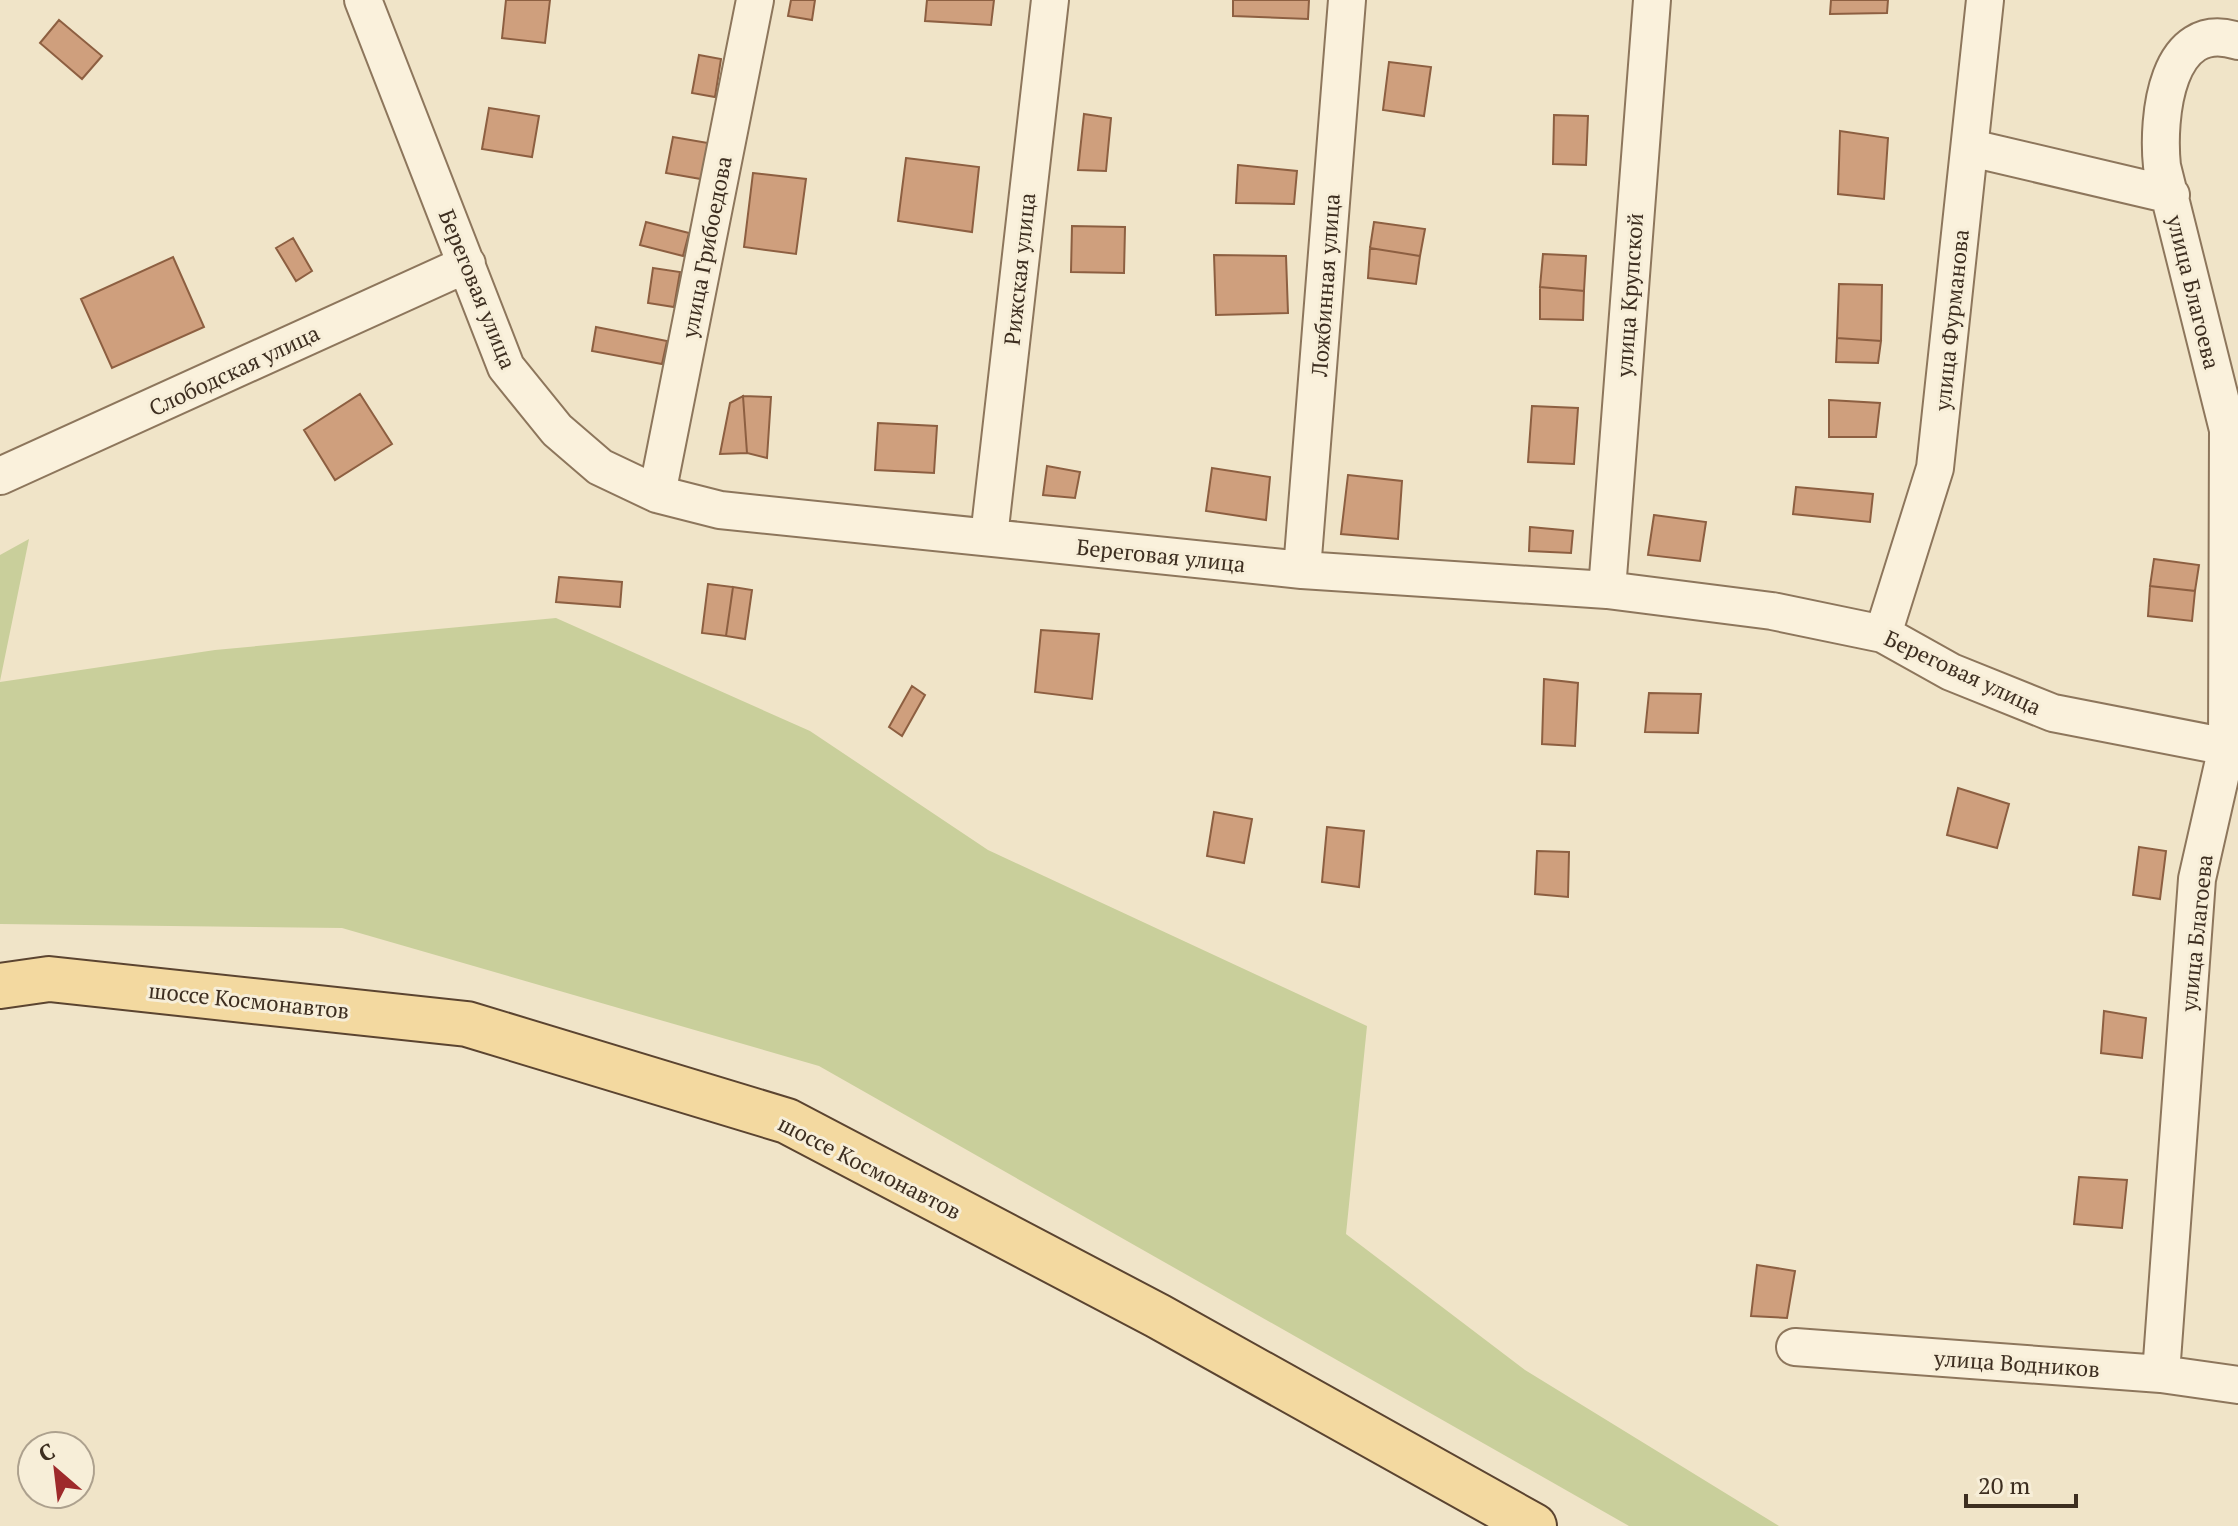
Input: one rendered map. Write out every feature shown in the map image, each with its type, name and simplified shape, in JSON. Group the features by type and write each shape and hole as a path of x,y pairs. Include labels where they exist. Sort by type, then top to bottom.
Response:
{"main road":[{"name":"шоссе Космонавтов","path":"0,986 49,979 467,1024 787,1121 1158,1316 1534,1526"}],"street":[{"name":"Береговая улица","path":"363,0 506,367 557,430 600,467 657,494 720,510 1302,570 1607,590 1772,611 1883,634 1951,672 2053,713 2233,748"},
{"name":"улица Грибоедова","path":"657,494 755,0"},
{"name":"Рижская улица","path":"989,537 1050,0"},
{"name":"Ложбинная улица","path":"1302,570 1347,0"},
{"name":"улица Крупской","path":"1607,590 1652,0"},
{"name":"улица Фурманова","path":"1883,634 1935,468 1985,0"},
{"name":"улица Благоева","path":"2161,1374 2197,879 2233,748 2233,430 2159,139 2163,102 2172,71 2185,50 2202,39 2226,37 2238,41"},
{"path":"1971,148 2171,195"},
{"name":"Слободская улица","path":"0,476 467,264"},
{"name":"улица Водников","path":"1795,1347 2161,1374 2238,1385"}],"green space":[{"path":"29,539 0,681 0,555"},
{"path":"556,618 810,731 988,850 1367,1026 1346,1234 1525,1370 1779,1526 1629,1526 819,1066 342,928 0,924 0,682 215,650"}],"building":[{"path":"506,0 550,0 545,43 502,38"},
{"path":"791,0 815,0 812,20 788,16"},
{"path":"927,0 994,0 991,25 925,21"},
{"path":"1233,0 1309,0 1308,19 1233,16"},
{"path":"1831,0 1888,0 1887,13 1830,14"},
{"path":"59,20 102,56 82,79 40,43"},
{"path":"699,55 721,59 715,97 692,93"},
{"path":"1389,62 1431,67 1424,116 1383,110"},
{"path":"489,108 539,116 532,157 482,149"},
{"path":"1084,114 1111,118 1106,171 1078,170"},
{"path":"1554,115 1588,116 1586,165 1553,164"},
{"path":"1840,131 1888,138 1884,199 1838,194"},
{"path":"673,137 708,143 701,179 666,173"},
{"path":"906,158 979,167 972,232 898,221"},
{"path":"1238,165 1297,171 1294,204 1236,203"},
{"path":"753,173 806,179 796,254 744,247"},
{"path":"646,222 689,233 683,256 640,245"},
{"path":"1374,222 1425,229 1420,256 1370,248"},
{"path":"1072,226 1125,227 1124,273 1071,272"},
{"path":"293,238 312,271 296,281 276,248"},
{"path":"1370,248 1420,256 1416,284 1368,278"},
{"path":"1543,254 1586,256 1584,291 1540,287"},
{"path":"1214,255 1286,256 1288,313 1216,315"},
{"path":"173,257 204,327 112,368 81,299"},
{"path":"653,268 680,272 674,307 648,303"},
{"path":"1839,284 1882,285 1881,341 1837,338"},
{"path":"1540,287 1584,291 1583,320 1540,319"},
{"path":"596,327 667,341 662,364 592,351"},
{"path":"1837,338 1881,341 1878,363 1836,362"},
{"path":"360,394 392,444 335,480 304,430"},
{"path":"743,396 747,453 720,454 730,403"},
{"path":"743,396 771,397 767,458 747,453"},
{"path":"1829,400 1880,403 1876,437 1829,437"},
{"path":"1532,406 1578,408 1574,464 1528,462"},
{"path":"878,423 937,426 934,473 875,470"},
{"path":"1047,466 1080,472 1075,498 1043,495"},
{"path":"1212,468 1270,477 1266,520 1206,511"},
{"path":"1348,475 1402,481 1398,539 1341,534"},
{"path":"1796,487 1873,494 1870,522 1793,514"},
{"path":"1654,515 1706,522 1700,561 1648,555"},
{"path":"1530,527 1573,531 1571,553 1529,551"},
{"path":"2154,559 2199,565 2195,591 2150,586"},
{"path":"559,577 622,582 620,607 556,602"},
{"path":"708,584 733,587 726,636 702,633"},
{"path":"2150,586 2195,591 2192,621 2148,616"},
{"path":"733,587 752,590 745,639 726,636"},
{"path":"1041,630 1099,634 1092,699 1035,692"},
{"path":"1544,679 1578,683 1575,746 1542,744"},
{"path":"912,686 925,695 902,736 889,727"},
{"path":"1649,693 1701,694 1698,733 1645,732"},
{"path":"1958,788 2009,804 1997,848 1947,835"},
{"path":"1214,812 1252,819 1244,863 1207,856"},
{"path":"1327,827 1364,831 1359,887 1322,882"},
{"path":"2139,847 2166,851 2160,899 2133,895"},
{"path":"1537,851 1569,852 1568,897 1535,894"},
{"path":"2104,1011 2146,1018 2142,1058 2101,1053"},
{"path":"2079,1177 2127,1180 2122,1228 2074,1224"},
{"path":"1757,1265 1795,1271 1787,1318 1751,1316"}]}
